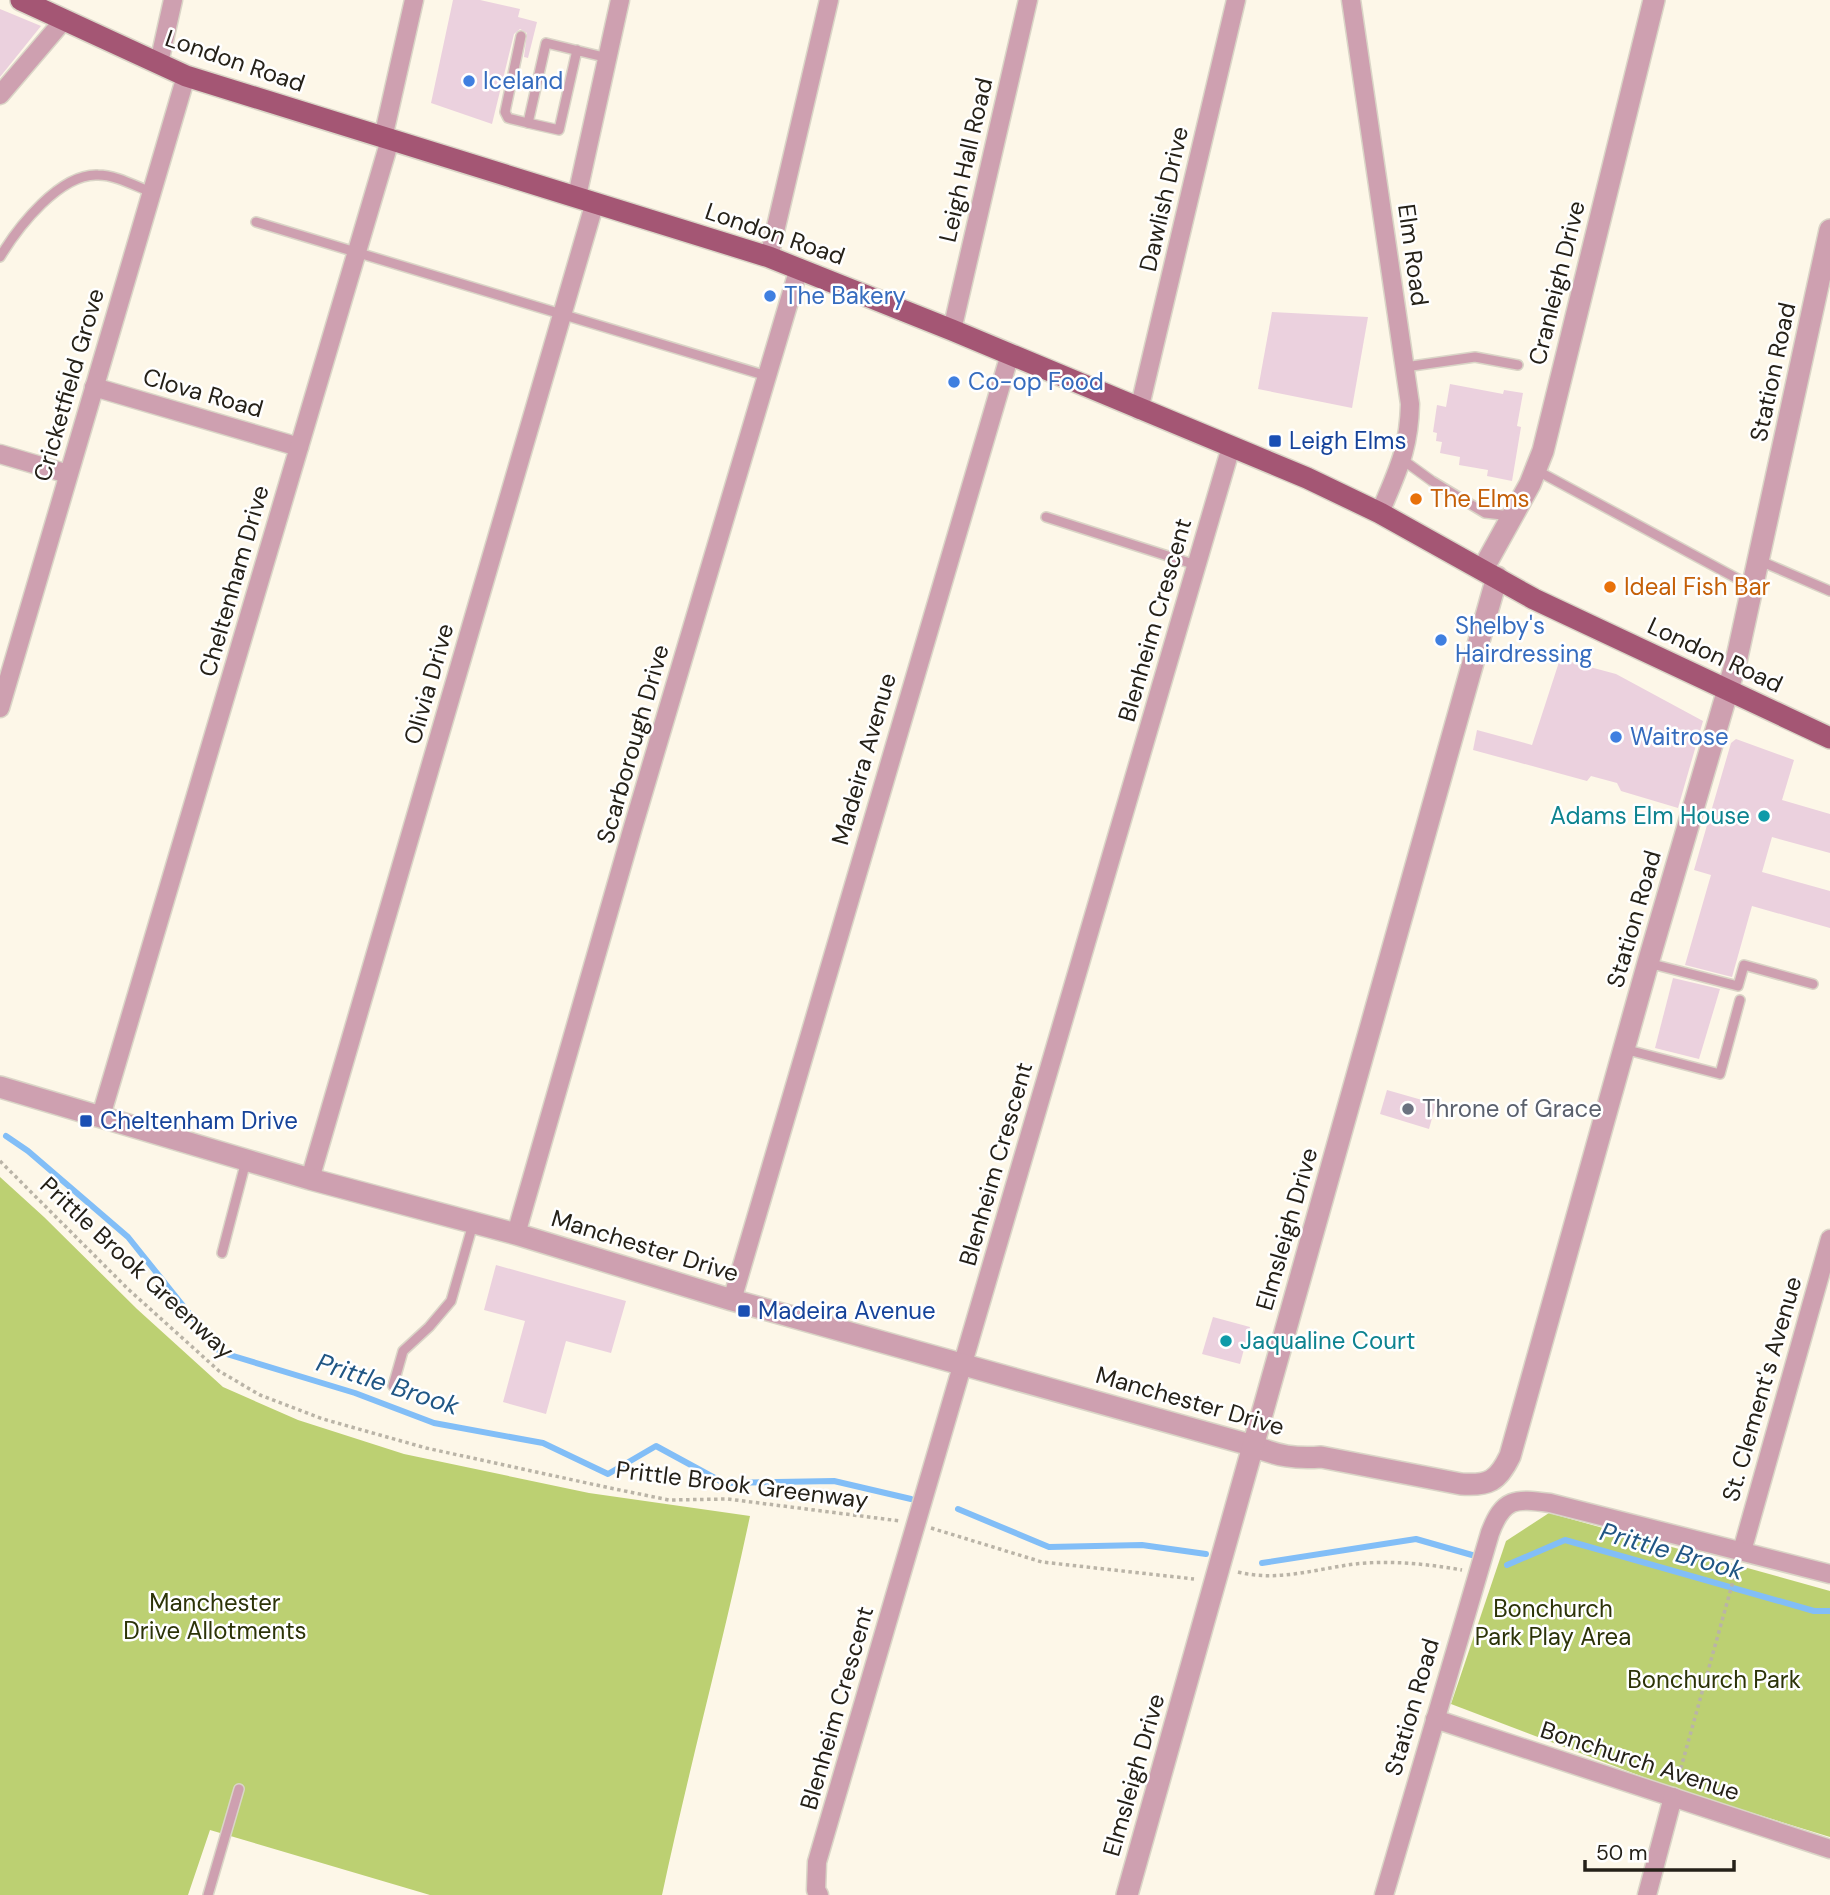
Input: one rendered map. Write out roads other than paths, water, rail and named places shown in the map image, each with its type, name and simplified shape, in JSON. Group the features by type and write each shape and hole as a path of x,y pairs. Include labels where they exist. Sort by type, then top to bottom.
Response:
{"main road":[{"name":"London Road","path":"21,0 186,76 769,257 953,330 1307,478 1380,513 1534,599 1830,738"}],"street":[{"path":"159,63 173,0"},
{"name":"Cheltenham Drive","path":"101,1116 356,253 387,139 414,0"},
{"name":"Olivia Drive","path":"310,1179 563,314 620,0"},
{"path":"769,257 829,0"},
{"name":"Leigh Hall Road","path":"953,330 1028,0"},
{"name":"Dawlish Drive","path":"1139,410 1236,0"},
{"name":"Elm Road","path":"1351,0 1410,404 1409,432 1403,460 1380,513"},
{"name":"Cranleigh Drive","path":"1490,573 1543,451 1654,0"},
{"path":"0,95 62,20"},
{"name":"Cricketfield Grove","path":"0,708 186,76"},
{"name":"Station Road","path":"1510,1456 1648,963 1737,662 1830,230"},
{"name":"Scarborough Drive","path":"516,1234 637,813 799,268"},
{"name":"Madeira Avenue","path":"732,1300 1010,354"},
{"name":"Clova Road","path":"94,387 299,447"},
{"name":"Blenheim Crescent","path":"816,1893 817,1862 1231,447"},
{"path":"0,454 68,474"},
{"name":"Elmsleigh Drive","path":"1127,1895 1254,1446 1490,573"},
{"name":"Manchester Drive","path":"0,1087 310,1179 516,1234 732,1300 1254,1446 1273,1454 1297,1459 1321,1457 1478,1485 1492,1481 1502,1472 1510,1456"},
{"name":"St. Clement's Avenue","path":"1739,1559 1830,1239"},
{"name":"Station Road","path":"1384,1895 1497,1513 1510,1503 1531,1500 1550,1503 1739,1559"},
{"path":"1739,1559 1830,1574"},
{"name":"Bonchurch Avenue","path":"1435,1719 1674,1793 1830,1849"},
{"path":"1647,1895 1674,1793"}],"lane":[{"path":"521,36 505,113 508,118 528,123 559,130 577,50"},
{"path":"528,123 546,43 608,58"},
{"path":"0,257 30,215 68,184 83,176 106,175 150,192"},
{"path":"256,222 767,376"},
{"path":"1405,367 1475,357 1518,365"},
{"path":"1403,460 1485,513 1513,517"},
{"path":"1536,470 1752,586"},
{"path":"1046,517 1196,565"},
{"path":"1758,561 1830,591"},
{"path":"1648,963 1738,986 1744,965 1813,984"},
{"path":"1624,1049 1720,1074 1740,1000"},
{"path":"222,1253 247,1160"},
{"path":"393,1386 403,1351 429,1327 451,1301 473,1224"},
{"path":"208,1895 239,1788"}],"waterway":[{"name":"Prittle Brook","path":"6,1136 28,1151 128,1237 220,1352 355,1393 434,1423 543,1443 608,1474 656,1446 724,1483 834,1481 911,1499"},
{"name":"Prittle Brook","path":"958,1509 1049,1547 1142,1545 1206,1554"},
{"name":"Prittle Brook","path":"1262,1563 1416,1539 1472,1555"},
{"name":"Prittle Brook","path":"1507,1565 1565,1540 1814,1611 1830,1611"}],"place":[{"name":"Iceland","path":"469,81"},
{"name":"The Bakery","path":"770,296"},
{"name":"Co-op Food","path":"954,382"},
{"name":"Leigh Elms","path":"1275,441"},
{"name":"The Elms","path":"1416,499"},
{"name":"Ideal Fish Bar","path":"1610,587"},
{"name":"Shelby's Hairdressing","path":"1441,640"},
{"name":"Waitrose","path":"1616,737"},
{"name":"Adams Elm House","path":"1764,816"},
{"name":"Throne of Grace","path":"1408,1109"},
{"name":"Cheltenham Drive","path":"86,1121"},
{"name":"Madeira Avenue","path":"744,1311"},
{"name":"Jaqualine Court","path":"1226,1341"}],"park label":[{"name":"Manchester Drive Allotments","path":"215,1617"},
{"name":"Bonchurch Park Play Area","path":"1553,1623"},
{"name":"Bonchurch Park","path":"1714,1680"}]}
